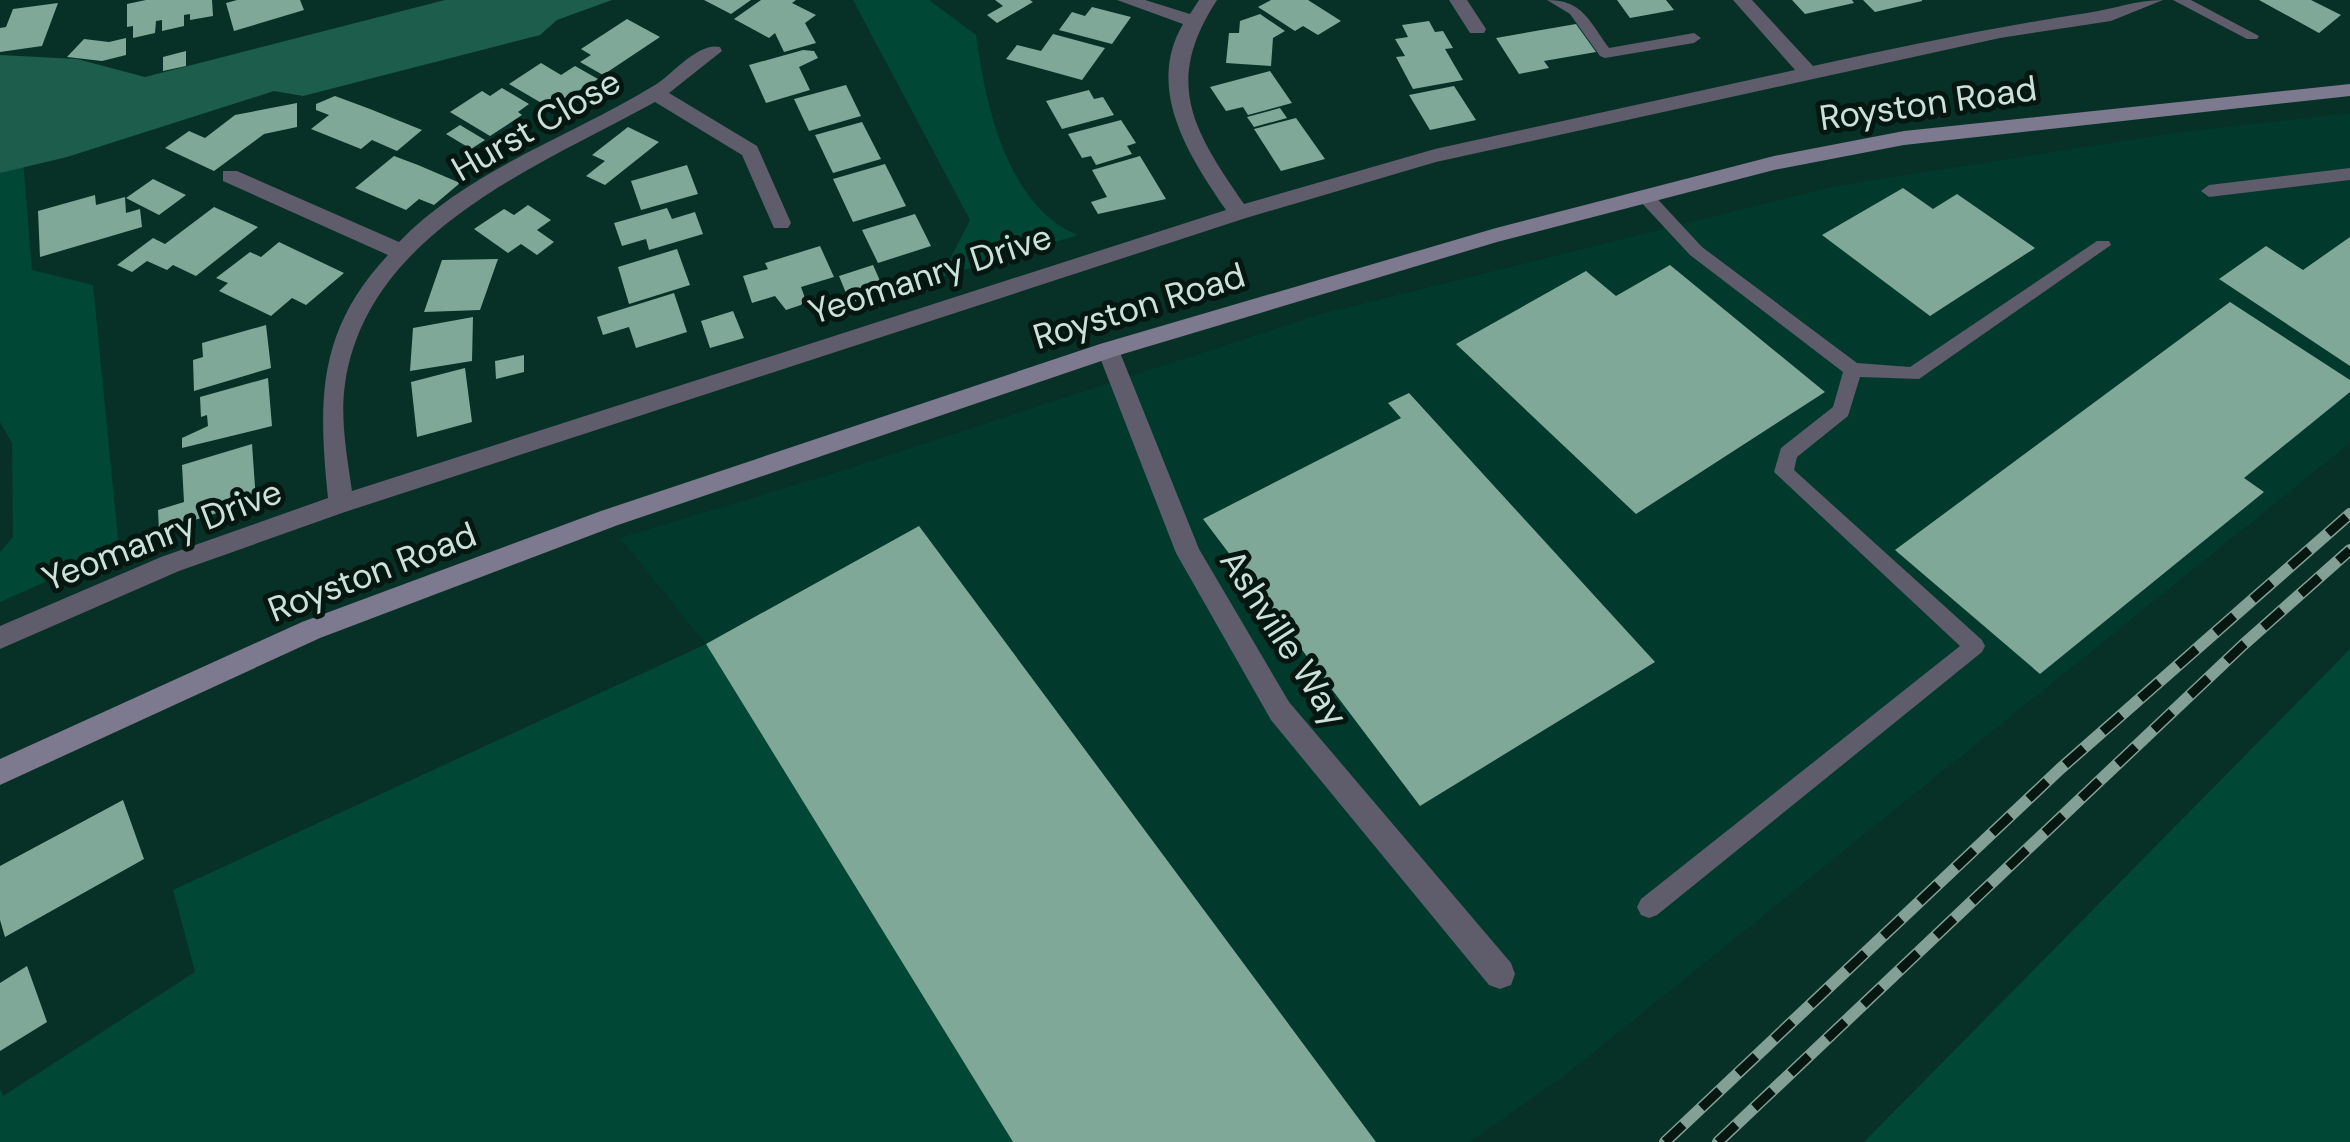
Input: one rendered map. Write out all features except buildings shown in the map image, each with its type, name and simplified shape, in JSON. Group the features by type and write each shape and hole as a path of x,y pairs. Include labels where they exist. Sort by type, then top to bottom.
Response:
{"main road":[{"name":"Royston Road","path":"0,772 311,630 610,518 1108,350 1496,235 1774,163 1904,138 2350,90"}],"street":[{"path":"1126,0 1191,20"},
{"path":"1208,0 1191,20 1176,78 1179,114 1197,151 1239,213"},
{"path":"1458,0 1477,28"},
{"path":"1742,0 1809,73"},
{"name":"Yeomanry Drive","path":"0,638 170,564 341,504 1239,213 1435,156 2000,32 2111,16 2154,0"},
{"name":"Hurst Close","path":"341,504 333,402 342,345 376,283 404,252 457,206 512,169 656,94 713,51"},
{"name":"Hurst Close","path":"656,94 750,151 781,223"},
{"path":"230,176 404,252"},
{"name":"Ashville Way","path":"1108,350 1188,553 1280,711 1500,974"}],"lane":[{"path":"1554,0 1575,11 1604,54 1694,38"},
{"path":"2180,0 2252,36"},
{"path":"2210,191 2350,174"},
{"path":"1645,196 1696,251 1853,370 1912,374 2103,245"},
{"path":"1649,907 1975,646 1784,472 1788,453 1841,411 1853,370"}],"shaded area":[{"path":"445,0 612,0 557,20 540,35 303,96 274,91 67,157 0,173 0,55 77,59 145,77"},
{"path":"853,0 929,0 976,35 994,121 1017,177 1033,202 1078,235 941,277 970,220"},
{"path":"0,59 15,61 32,270 93,285 119,549 0,602 0,552 13,537 12,443 0,422"},
{"path":"2350,113 2350,443 1568,1073 1470,1142 1013,1142 706,644 620,538 825,476 1321,314 1836,186 2181,132"},
{"path":"706,644 1013,1142 0,1142 0,1089 3,1096 195,972 173,890"},
{"path":"2350,649 2350,1142 1864,1142"}],"railway":[{"path":"1665,1142 2060,769 2350,514"},
{"path":"1718,1142 2243,645 2350,550"}]}
